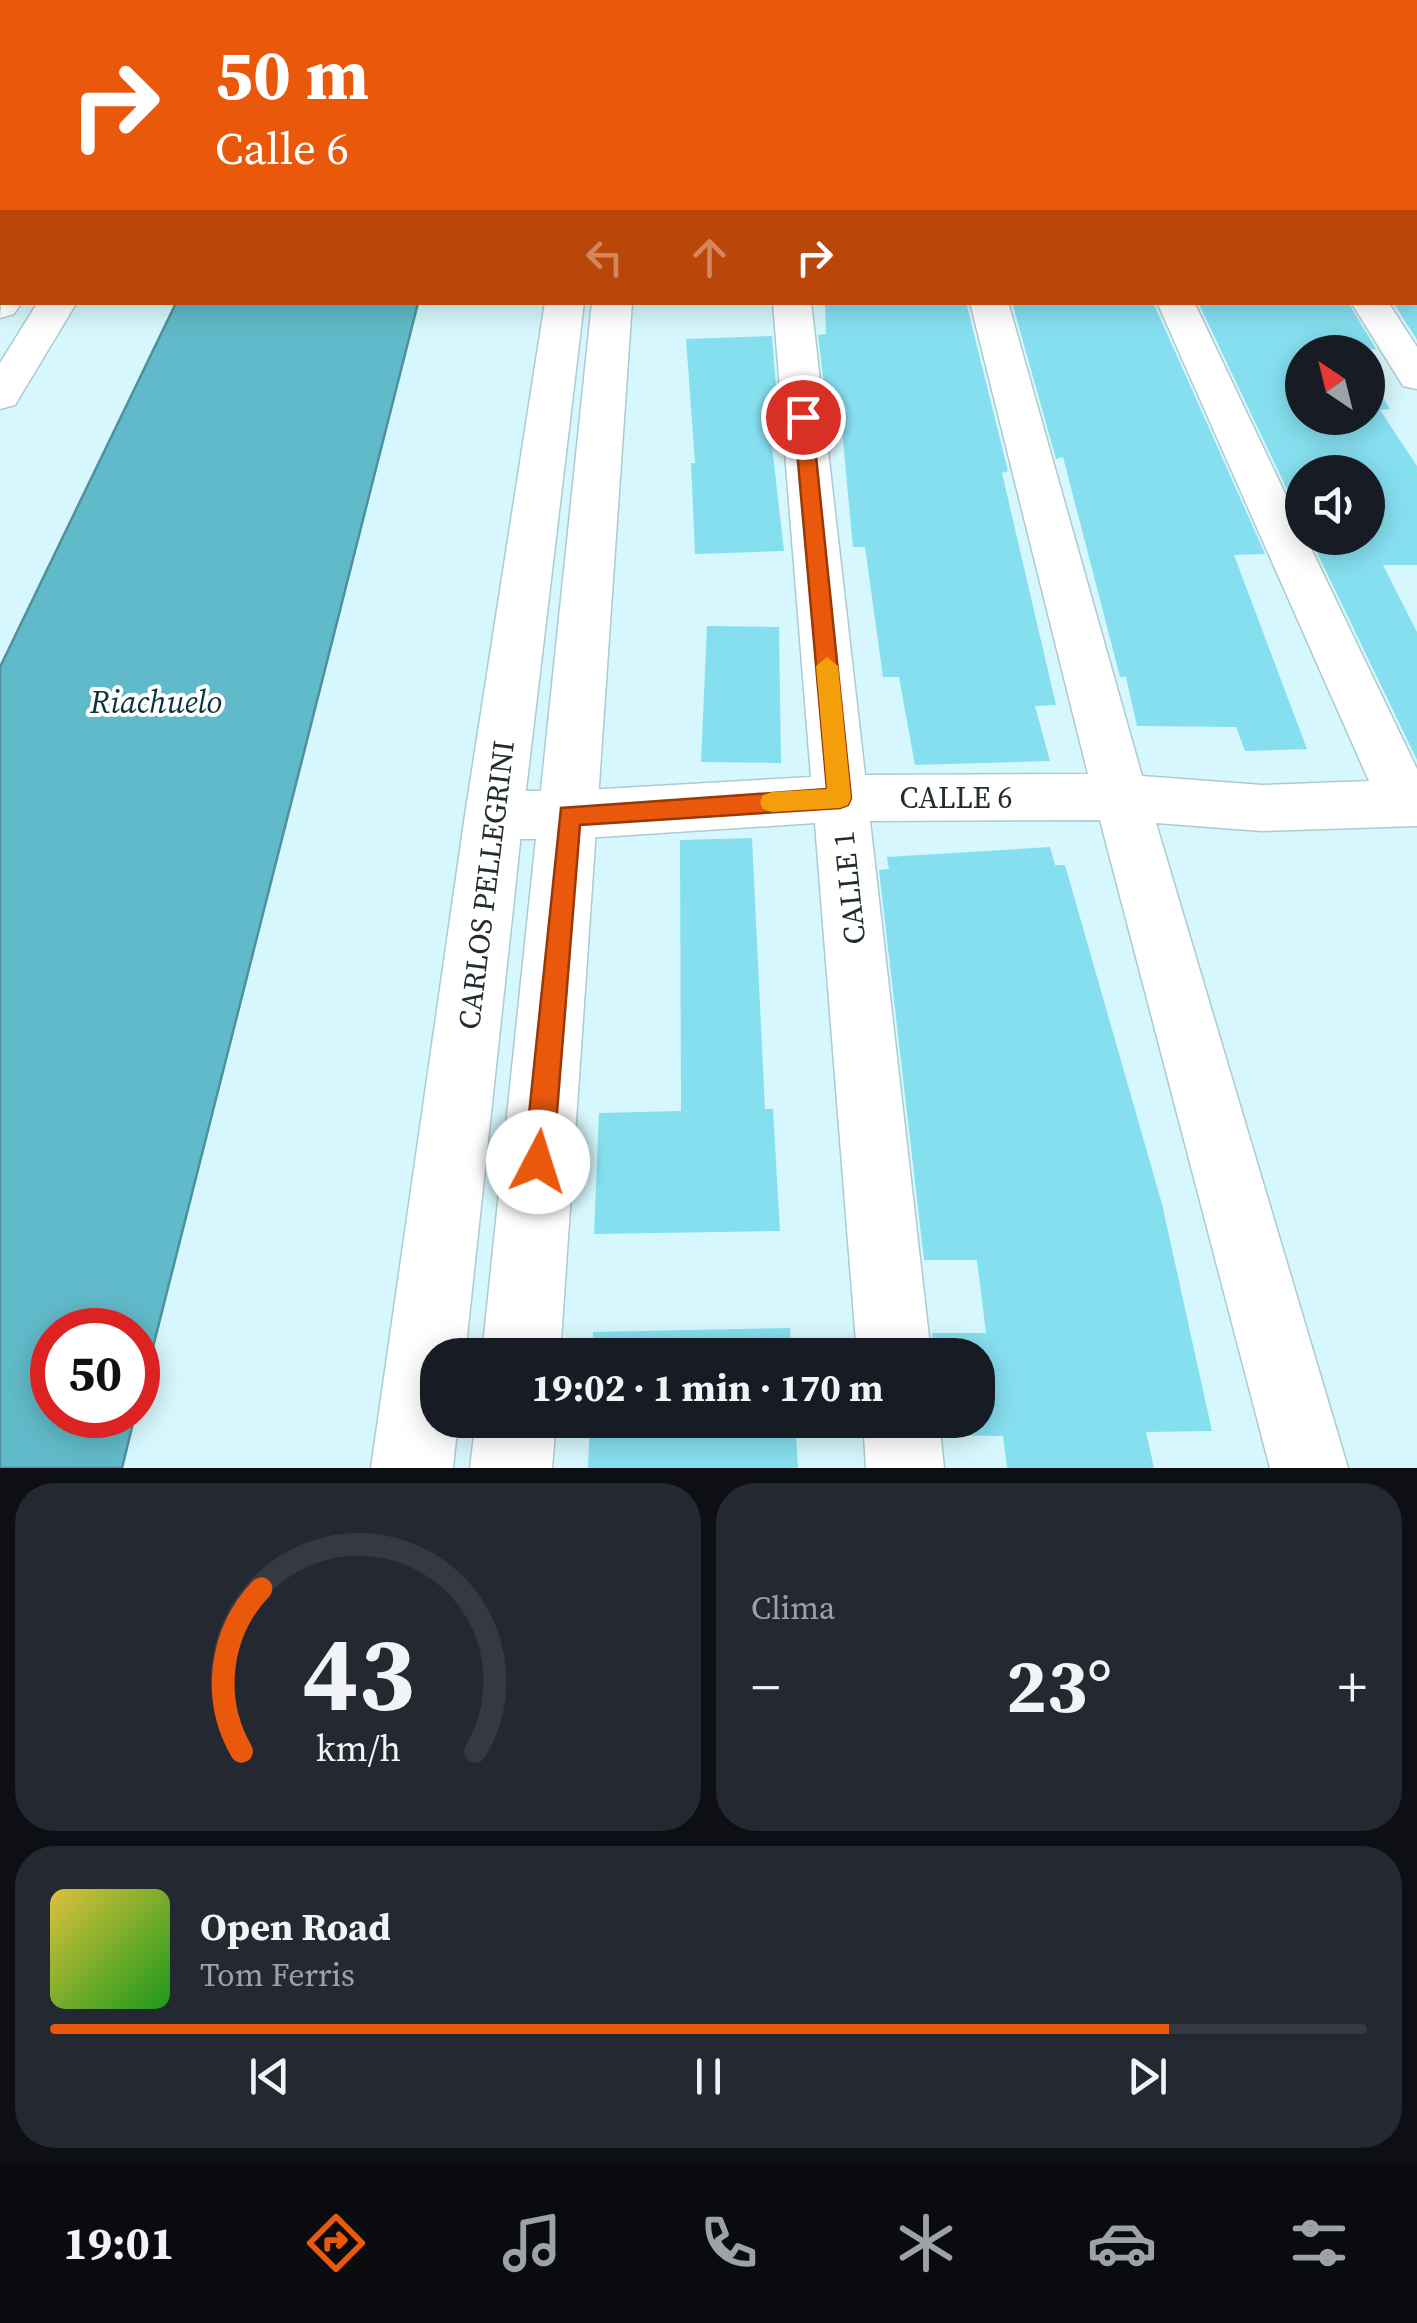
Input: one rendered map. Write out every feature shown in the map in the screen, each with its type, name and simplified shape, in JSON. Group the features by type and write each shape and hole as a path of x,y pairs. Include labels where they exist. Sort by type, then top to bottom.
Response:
{"main road":[{"path":"0,396 56,305"},
{"name":"CARLOS PELLEGRINI","path":"412,1468 494,815 565,305"},
{"path":"523,1338 612,305"},
{"path":"512,1468 514,1438"}],"street":[{"name":"CALLE 1","path":"792,305 892,1338"},
{"path":"989,305 1121,797 1309,1468"},
{"path":"1176,305 1411,803"},
{"path":"1371,305 1417,377"},
{"name":"CALLE 6","path":"494,815 569,816 840,798 1121,797 1262,808 1411,803"},
{"path":"903,1438 906,1468"}],"water":[{"name":"Riachuelo","path":"175,305 417,305 160,1319 160,1308 30,1308 30,1438 129,1438 122,1468 0,1468 0,667"}],"building":[{"path":"825,305 967,305 1008,471 1002,473 1056,705 1035,706 1050,761 915,765 899,677 883,677 865,547 853,547 840,409 827,409 818,335 826,334"},
{"path":"1013,305 1154,305 1265,554 1234,555 1307,749 1245,751 1236,727 1137,726 1126,677 1120,677 1063,457 1056,459"},
{"path":"1199,305 1350,305 1368,335 1285,335 1285,435 1385,435 1385,418 1417,466 1417,565 1383,565 1417,632 1417,760 1318,555 1385,555 1385,455 1285,455 1285,485"},
{"path":"1395,305 1417,305 1417,340"},
{"path":"772,336 778,411 768,411 784,551 695,554 691,463 695,463 686,339"},
{"path":"707,626 779,627 781,763 701,762"},
{"path":"752,838 765,1109 773,1109 780,1231 594,1234 599,1113 681,1111 680,840"},
{"path":"1050,847 1055,865 1065,865 1162,1204 1212,1431 1146,1432 1154,1468 1007,1468 1003,1436 995,1436 995,1338 933,1338 932,1333 986,1333 977,1260 924,1260 879,870 889,869 887,857"},
{"path":"790,1328 790,1338 593,1338 593,1332"},
{"path":"589,1438 796,1438 798,1468 588,1468"}],"slow traffic":[{"path":"772,802 840,798 827,666"}],"route":[{"path":"538,1162 569,816 840,798 803,417"}]}
